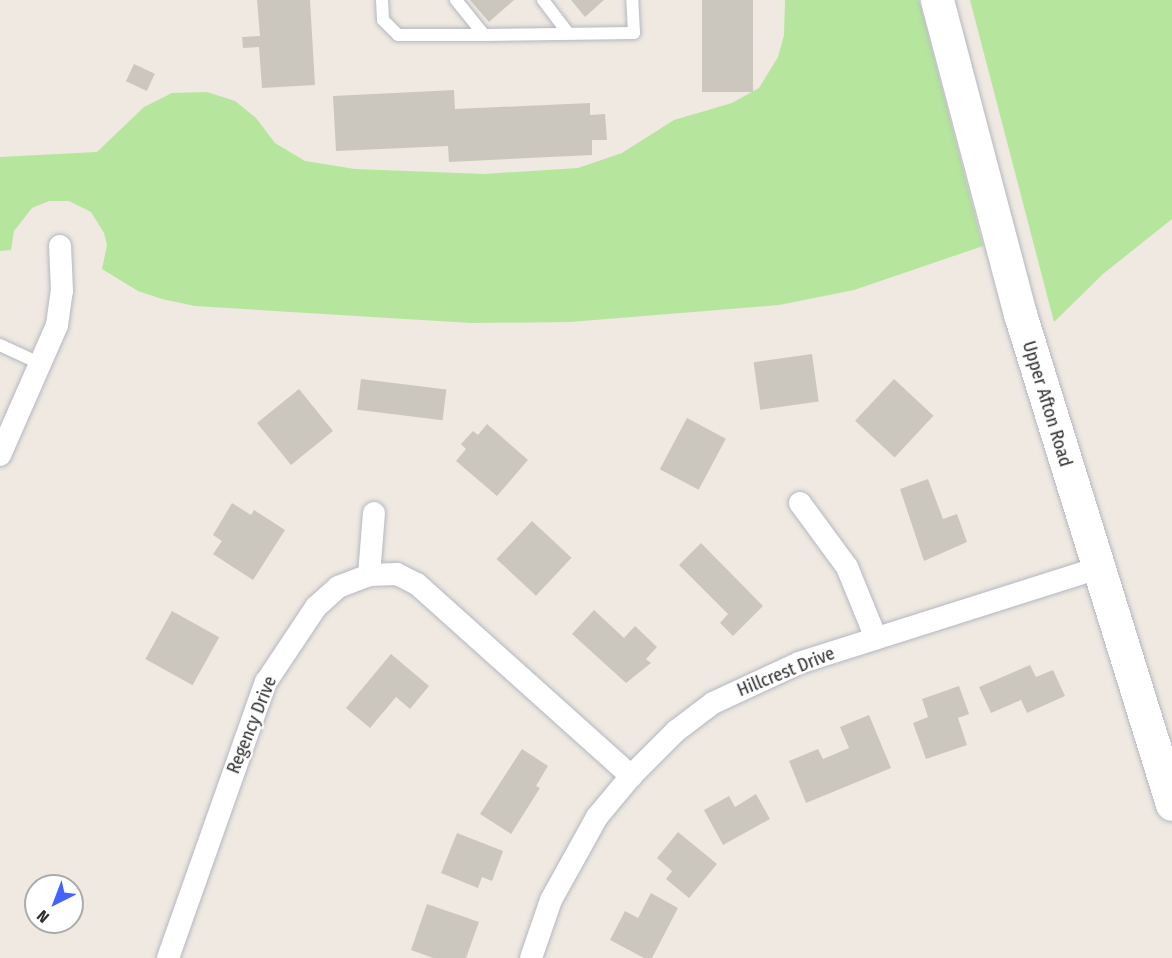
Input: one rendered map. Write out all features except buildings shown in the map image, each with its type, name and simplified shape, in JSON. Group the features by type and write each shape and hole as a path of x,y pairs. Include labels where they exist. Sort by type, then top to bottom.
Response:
{"street":[{"name":"Upper Afton Road","path":"938,0 1020,314 1096,569 1172,804"},
{"path":"0,455 43,365 57,325 62,291 60,246"},
{"path":"800,503 847,567 876,638"},
{"path":"369,575 374,513"},
{"name":"Hillcrest Drive","path":"531,958 551,900 574,855 597,818 631,776 676,731 713,703 760,678 876,638 1096,569"},
{"name":"Regency Drive","path":"168,958 266,682 316,607 338,588 369,575 396,574 417,584 631,776"}],"lane":[{"path":"382,0 383,20 398,35 634,33 632,0"},
{"path":"456,0 484,35"},
{"path":"543,0 568,33"},
{"path":"0,345 43,365"}],"green space":[{"path":"785,0 919,0 983,246 854,290 779,305 570,322 471,323 195,306 162,299 138,291 102,269 107,245 104,233 91,212 69,201 49,201 32,208 14,231 11,250 0,251 0,157 97,152 144,107 172,93 207,92 235,101 256,118 275,143 305,161 355,169 484,174 578,168 622,153 674,120 732,103 759,88 778,57 784,35"},
{"path":"970,0 1172,0 1172,219 1103,274 1054,322"}]}
